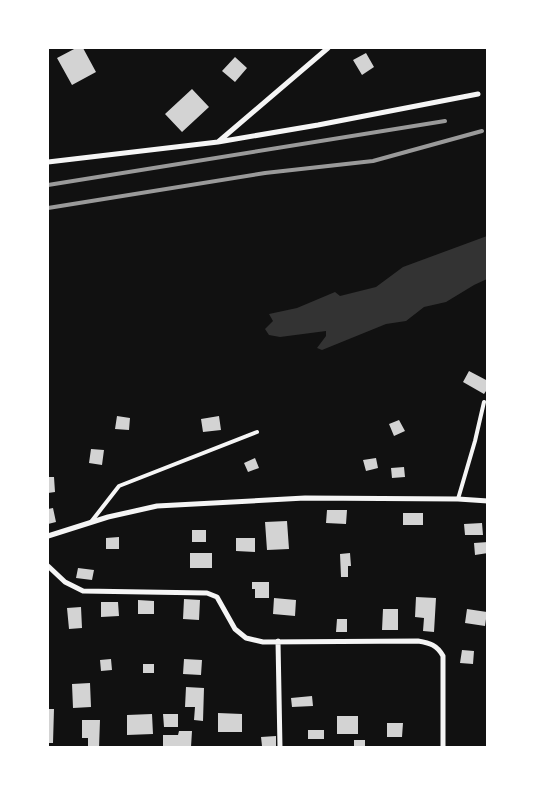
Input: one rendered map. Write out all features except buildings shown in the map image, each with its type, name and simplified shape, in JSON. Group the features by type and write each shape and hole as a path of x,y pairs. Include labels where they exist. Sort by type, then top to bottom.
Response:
{"street":[{"path":"218,142 328,48"},
{"path":"48,162 218,142 478,94"},
{"path":"48,536 91,522 157,506 305,498 458,499 488,501"},
{"path":"48,566 64,582 83,591 207,592 217,597 235,629 246,638 264,642 418,641 432,644 439,648 443,656 443,748"},
{"path":"278,642 280,748"}],"lane":[{"path":"458,499 484,402"},
{"path":"91,522 120,486 257,432"}],"shaded area":[{"path":"487,236 487,279 446,302 424,307 406,321 386,324 322,350 317,348 326,336 326,331 280,337 269,335 265,329 273,321 269,314 297,308 335,292 340,296 376,287 403,267"}],"railway":[{"path":"48,185 445,121"},
{"path":"48,208 265,173 373,161 482,131"}]}
